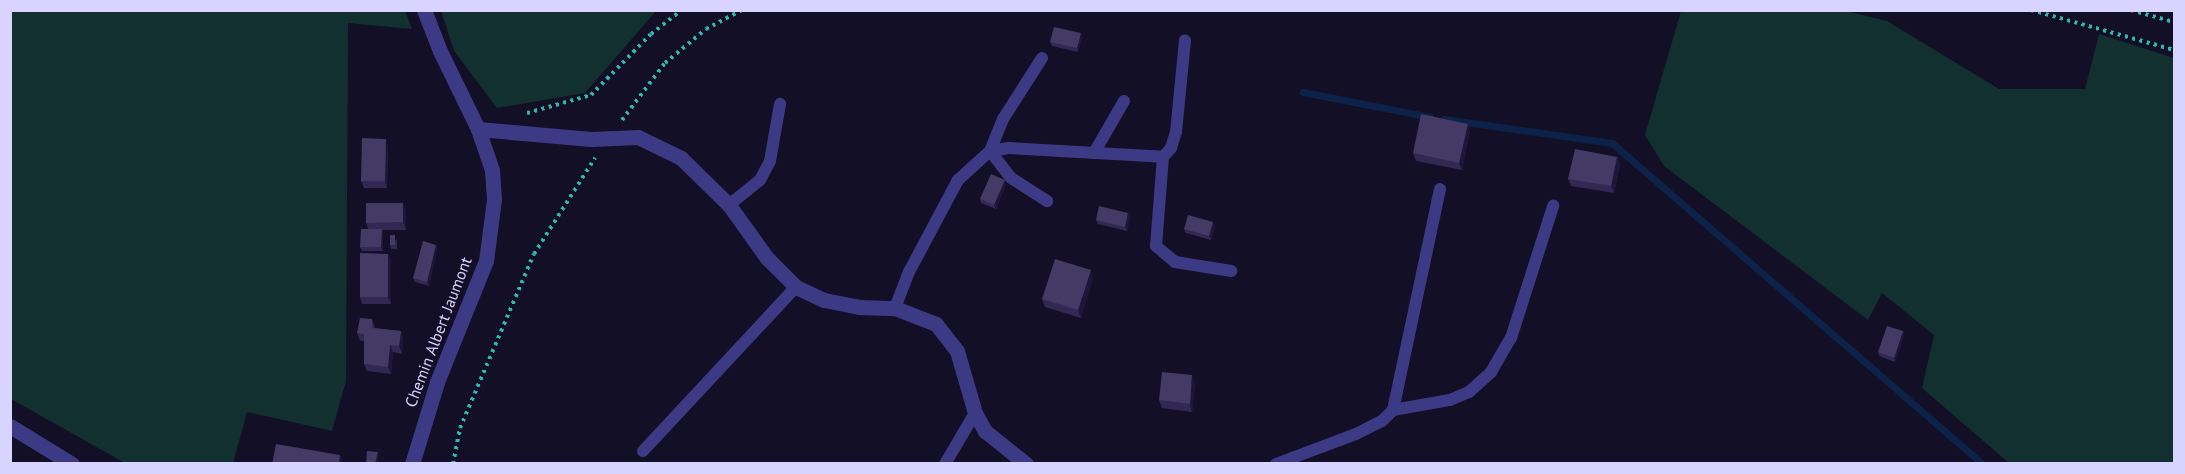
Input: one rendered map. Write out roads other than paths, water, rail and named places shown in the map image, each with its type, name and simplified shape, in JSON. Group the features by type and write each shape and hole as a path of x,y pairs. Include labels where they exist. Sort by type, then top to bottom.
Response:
{"street":[{"name":"Chemin Albert Jaumont","path":"412,464 437,382 486,261 494,199 492,170 478,129 440,51 424,10"},
{"path":"478,129 591,139 610,136 638,137 656,143 681,158 729,205 768,258 795,287 824,300 859,307 895,308 936,324 951,340 975,413 985,431 1026,464"},
{"path":"10,426 72,464"}],"lane":[{"path":"1185,40 1176,132 1171,148 1163,157 1156,246 1174,262 1231,272"},
{"path":"895,308 909,272 958,180 990,152 1003,119 1042,58"},
{"path":"1094,153 1124,101"},
{"path":"729,205 760,180 770,161 780,104"},
{"path":"990,152 1009,148 1163,157"},
{"path":"990,152 1011,178 1047,201"},
{"path":"1276,464 1356,434 1382,421 1393,410 1440,189"},
{"path":"1393,410 1450,400 1469,392 1491,372 1511,338 1553,206"},
{"path":"643,451 795,287"},
{"path":"945,464 975,413"}],"waterway":[{"path":"1303,92 1430,117"},
{"path":"1444,119 1612,143 1983,464"}]}
